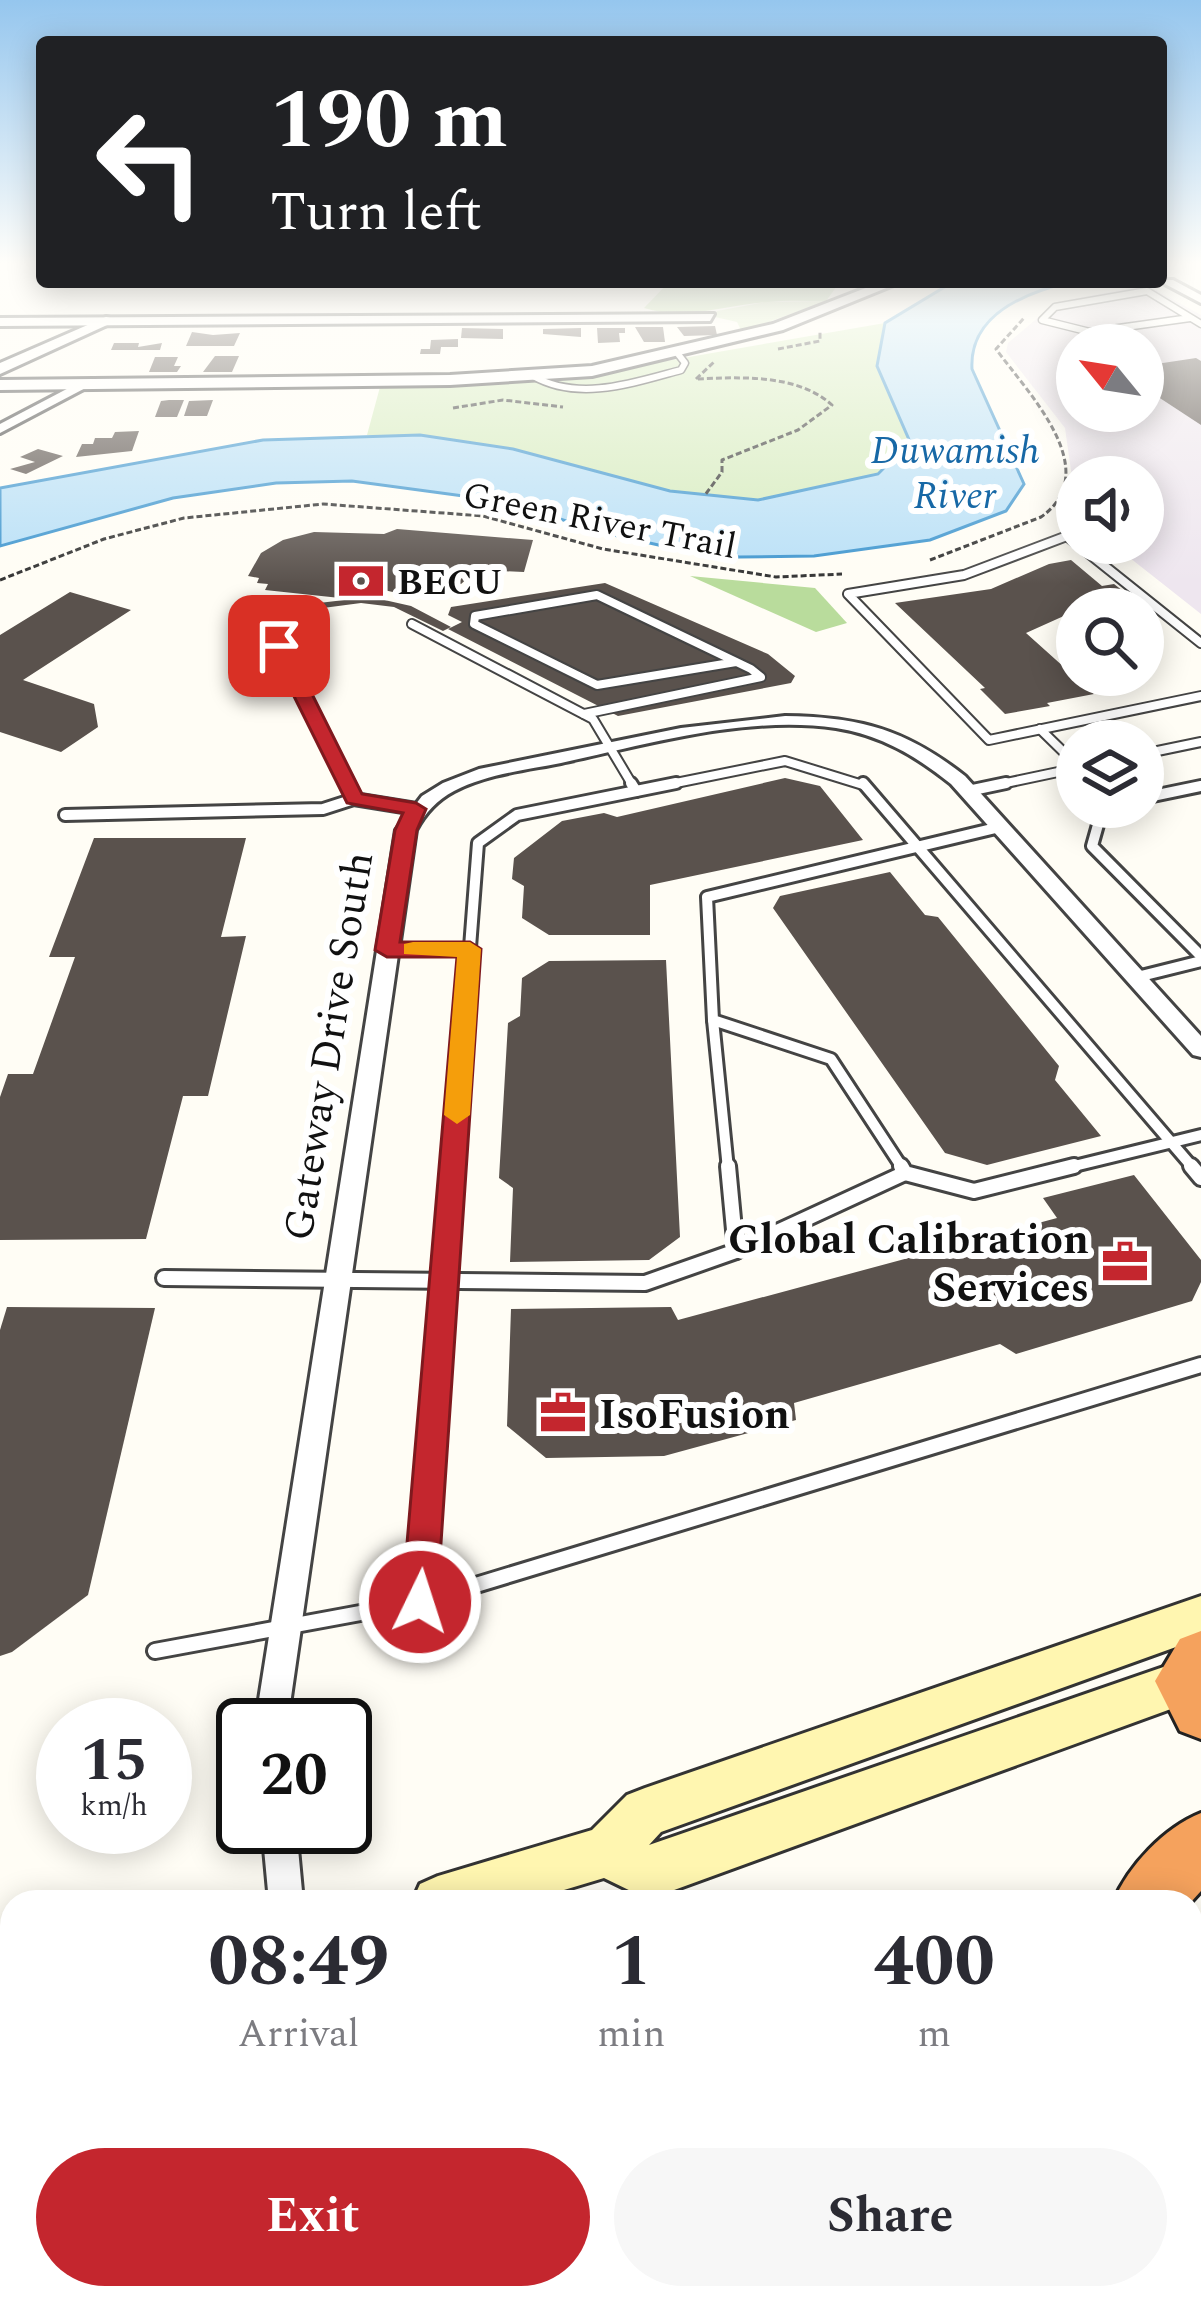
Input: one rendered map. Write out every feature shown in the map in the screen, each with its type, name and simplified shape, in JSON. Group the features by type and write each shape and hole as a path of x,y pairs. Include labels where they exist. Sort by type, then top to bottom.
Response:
{"highway":[{"path":"1161,1890 1201,1845"}],"main road":[{"path":"478,1890 607,1851 645,1813 1201,1618"},
{"path":"607,1851 639,1869 655,1871 1197,1682"}],"street":[{"path":"17,369 17,375 54,385"},
{"path":"0,388 533,376 580,369"},
{"path":"0,429 87,385"},
{"name":"Gateway Drive South","path":"275,1698 406,830 416,809 454,782 774,720 870,729 933,760 968,791 1201,1049"},
{"path":"282,1854 285,1890"}],"lane":[{"path":"1201,644 1066,536 964,575 848,594 989,740 1201,696"},
{"path":"584,714 759,680 751,669 597,595 476,616 474,624 597,685 736,662"},
{"path":"412,624 593,719 636,791"},
{"path":"288,633 279,646 354,799"},
{"path":"1040,729 1056,745"},
{"path":"1164,750 1201,742"},
{"path":"420,1602 478,843 517,815 785,761 862,783 1201,1178"},
{"path":"968,791 1056,772"},
{"path":"1164,794 1201,786"},
{"path":"65,814 322,809 354,799 416,809"},
{"path":"736,1251 712,1020 707,897 1000,827"},
{"path":"1097,828 1092,846 1201,958 1137,977"},
{"path":"387,950 470,949"},
{"path":"712,1020 830,1058 905,1173"},
{"path":"164,1278 645,1283 736,1251 905,1173 974,1191 1201,1135"},
{"path":"155,1651 420,1602 1201,1365"}],"path":[{"path":"705,495 722,472 722,460 798,429 829,413 832,405 826,397 794,386 695,380 707,369"},
{"path":"917,565 1041,518 1054,507 1065,485 1067,472 1057,433 1012,369"},
{"name":"Green River Trail","path":"0,580 104,539 184,518 323,504 483,516 603,550 776,577 858,572"}],"shaded area":[{"path":"1019,369 1056,369 1056,416"},
{"path":"1164,369 1201,369 1201,614 1138,564 1164,564 1164,456 1069,456 1066,432 1164,432"}],"green space":[{"path":"621,369 878,369 910,442 878,474 757,500 671,491 513,449 420,435 367,435 380,387 568,378"},
{"path":"690,576 815,588 847,623 816,632"}],"water":[{"name":"Duwamish River","path":"878,369 972,369 1024,484 1006,511 930,540 814,556 739,557 672,548 600,532 508,502 352,481 276,483 173,498 0,546 0,488 263,440 420,435 513,449 670,491 758,500 878,474 910,442"}],"building":[{"path":"150,369 179,369 177,372"},
{"path":"205,369 233,369 232,372 203,372"},
{"path":"1164,369 1201,369 1201,425 1164,401"},
{"path":"184,400 177,417 155,417 161,401"},
{"path":"213,400 207,416 184,416 189,401"},
{"path":"139,431 132,451 76,457 82,444 93,444 95,438"},
{"path":"38,449 63,456 26,474 10,469 35,462 20,457"},
{"name":"BECU","path":"397,529 533,540 524,572 477,570 461,584 410,596 384,590 380,599 411,606 451,627 443,631 394,607 361,603 323,608 319,603 361,598 364,592 340,598 265,590 268,584 248,576 261,553 283,540 314,532 384,534"},
{"path":"1049,564 1076,564 1102,586 1119,588 1056,588 1056,620 1026,633 1056,660 1056,696 1084,696 1047,703 1050,706 1005,714 980,689 985,688 895,603 991,589"},
{"path":"605,583 768,654 795,676 791,683 618,716 448,629 462,622 448,615 451,607"},
{"path":"70,592 131,610 23,680 94,704 98,727 61,752 0,732 0,635"},
{"path":"785,778 820,786 863,840 650,885 650,935 549,935 522,918 524,886 512,879 514,858 562,821 604,813 617,817"},
{"path":"94,838 246,838 221,937 246,936 208,1096 183,1096 146,1239 0,1240 0,1097 8,1074 33,1074 75,957 49,957"},
{"path":"890,872 925,915 938,917 1059,1066 1055,1080 1101,1136 987,1165 945,1153 773,908 780,896"},
{"path":"666,960 680,1237 649,1260 510,1262 513,1188 499,1178 508,1023 520,1016 522,978 549,961"},
{"path":"1134,1175 1201,1260 1201,1282 1192,1301 1016,1354 1000,1344 794,1403 796,1420 664,1456 546,1458 507,1426 511,1309 671,1307 678,1320 1057,1218 1043,1198"},
{"path":"7,1307 155,1308 88,1595 0,1656 0,1330"}],"slow traffic":[{"path":"413,949 470,949 457,1115"}],"place":[{"name":"BECU","path":"361,581"},
{"name":"Global Calibration Services","path":"1125,1262"},
{"name":"IsoFusion","path":"563,1413"}],"route":[{"path":"279,646 354,799 416,809 406,830 387,950 470,949 420,1602"}]}
